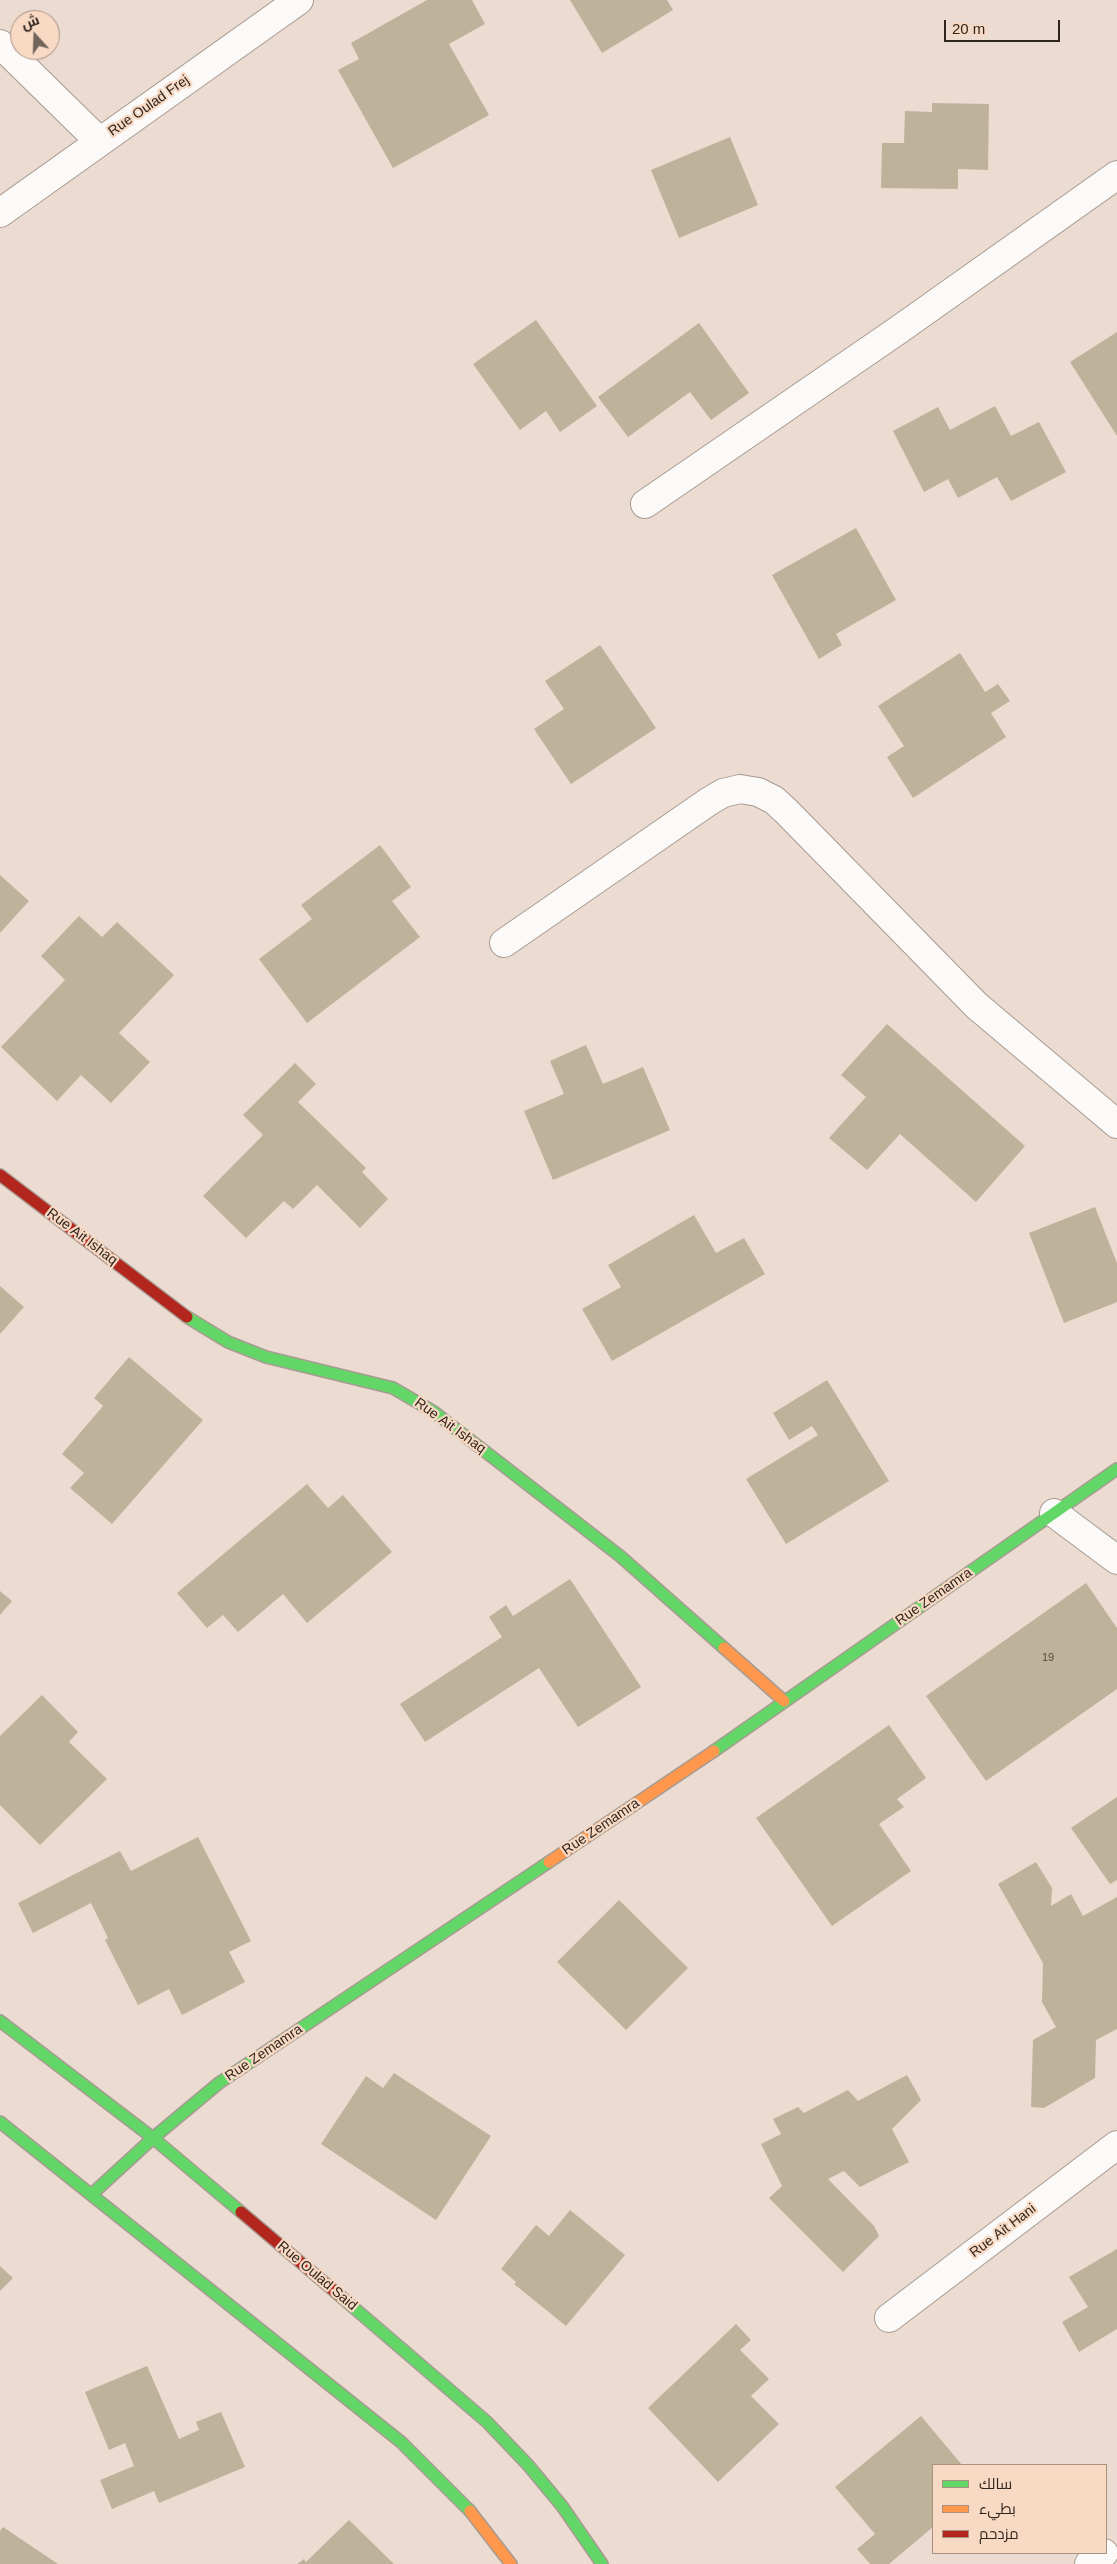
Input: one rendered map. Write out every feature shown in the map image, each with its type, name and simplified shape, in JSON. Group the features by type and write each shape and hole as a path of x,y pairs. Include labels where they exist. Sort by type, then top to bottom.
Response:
{"street":[{"name":"Rue Oulad Frej","path":"0,213 299,0"},
{"path":"0,44 99,141"},
{"path":"645,504 897,331 1117,175"},
{"path":"504,943 723,793 740,789 758,792 774,800 787,812 976,1006 1117,1124"},
{"name":"Rue Ait Ishaq","path":"0,1175 195,1323 228,1342 266,1357 370,1381 392,1388 434,1412 620,1556 784,1701"},
{"name":"Rue Zemamra","path":"92,2194 153,2138 219,2083 573,1846 1117,1469"},
{"path":"1054,1513 1117,1560"},
{"name":"Rue Oulad Said","path":"0,2021 153,2138 431,2372 487,2422 528,2465 562,2506 602,2564"},
{"path":"0,2122 401,2442 464,2503 511,2564"},
{"name":"Rue Ait Hani","path":"889,2318 1117,2145"},
{"path":"1088,2564 1102,2554"}],"building":[{"path":"427,0 472,0 485,24 449,44 489,115 393,168 338,70 359,59 351,43"},
{"path":"570,0 667,0 673,10 602,53"},
{"path":"932,103 989,104 988,170 958,169 958,189 881,188 882,143 904,143 905,111 932,112"},
{"path":"730,137 758,205 679,238 651,170"},
{"path":"536,320 597,406 560,432 546,411 520,430 473,364"},
{"path":"699,323 749,393 711,420 690,392 628,437 598,397"},
{"path":"1117,332 1117,436 1070,362"},
{"path":"995,406 1011,436 1039,422 1066,472 1011,501 997,477 958,498 948,479 924,492 893,431 938,407 950,430"},
{"path":"856,528 896,600 836,634 842,645 819,659 772,575"},
{"path":"600,645 656,728 571,784 534,729 564,709 545,681"},
{"path":"960,653 985,692 998,684 1010,701 991,713 1006,737 913,798 887,757 904,746 878,706"},
{"path":"380,845 411,887 392,901 420,937 307,1023 259,959 312,919 301,905"},
{"path":"0,875 29,901 0,933"},
{"path":"79,916 102,937 117,922 174,975 119,1033 150,1062 111,1103 81,1075 57,1101 1,1047 65,980 41,956"},
{"path":"887,1024 1025,1146 976,1202 900,1134 867,1170 829,1138 866,1097 841,1075"},
{"path":"586,1045 603,1084 643,1067 670,1130 553,1180 524,1111 564,1094 550,1061"},
{"path":"295,1063 316,1084 298,1102 366,1168 362,1172 388,1199 360,1228 317,1185 293,1209 284,1201 246,1238 203,1196 263,1135 243,1115"},
{"path":"1095,1207 1117,1263 1117,1302 1064,1323 1029,1233"},
{"path":"694,1215 716,1253 744,1238 765,1274 612,1361 582,1309 621,1287 608,1265"},
{"path":"0,1286 24,1307 0,1334"},
{"path":"129,1357 203,1420 112,1524 70,1488 84,1473 62,1454 103,1406 94,1398"},
{"path":"827,1380 889,1481 786,1544 746,1479 818,1435 812,1426 789,1440 773,1413"},
{"path":"307,1484 328,1508 343,1495 392,1552 307,1623 283,1594 238,1632 223,1615 207,1628 177,1593"},
{"path":"570,1579 641,1687 578,1727 539,1668 425,1742 400,1704 502,1637 489,1617 506,1605 513,1616"},
{"path":"1086,1583 1117,1628 1117,1689 986,1781 926,1696"},
{"path":"0,1591 12,1601 0,1615"},
{"path":"42,1695 78,1732 69,1742 107,1779 40,1845 0,1805 0,1736"},
{"path":"889,1725 926,1778 897,1799 904,1807 879,1824 911,1871 832,1926 756,1818"},
{"path":"1117,1797 1117,1880 1110,1884 1071,1828"},
{"path":"198,1837 251,1941 229,1952 245,1982 182,2015 169,1989 138,2005 105,1940 108,1938 91,1903 33,1933 18,1903 120,1851 131,1871"},
{"path":"1036,1862 1052,1888 1051,1906 1071,1894 1083,1916 1117,1897 1117,2029 1096,2040 1095,2078 1044,2108 1031,2107 1033,2040 1056,2027 1042,2002 1043,1963 998,1884"},
{"path":"619,1900 688,1968 626,2030 557,1962"},
{"path":"394,2073 491,2136 436,2220 321,2144 366,2076 383,2088"},
{"path":"907,2075 921,2100 892,2129 909,2162 860,2187 844,2171 828,2179 874,2226 879,2236 843,2272 769,2198 782,2186 761,2144 781,2134 773,2119 798,2107 804,2113 848,2090 858,2101"},
{"path":"570,2210 625,2255 566,2326 514,2284 516,2282 501,2269 536,2225 549,2236"},
{"path":"1117,2249 1117,2329 1079,2352 1062,2322 1088,2307 1069,2277"},
{"path":"0,2266 13,2278 0,2291"},
{"path":"736,2324 751,2340 740,2350 769,2379 751,2396 779,2424 718,2482 648,2408"},
{"path":"147,2366 179,2439 199,2430 196,2422 221,2412 245,2467 159,2503 154,2491 112,2509 100,2480 134,2466 125,2443 109,2450 85,2392"},
{"path":"921,2416 961,2464 932,2464 932,2528 889,2564 870,2564 857,2549 875,2534 835,2487"},
{"path":"349,2520 394,2564 297,2564 304,2559 306,2562"},
{"path":"3,2527 58,2564 0,2564 0,2531"}],"traffic: fast":[{"path":"187,1317 228,1342 266,1357 393,1388 434,1412 620,1556 724,1648"},
{"path":"714,1751 1117,1469"},
{"path":"92,2194 153,2138 219,2083 549,1862"},
{"path":"0,2021 153,2138 241,2212"},
{"path":"0,2122 401,2442 470,2511"},
{"path":"339,2295 487,2422 528,2465 562,2506 602,2564"}],"traffic: slow":[{"path":"724,1648 784,1701"},
{"path":"549,1862 714,1751"},
{"path":"470,2511 511,2564"}],"traffic: jam":[{"path":"0,1175 187,1317"},
{"path":"241,2212 339,2295"}]}
